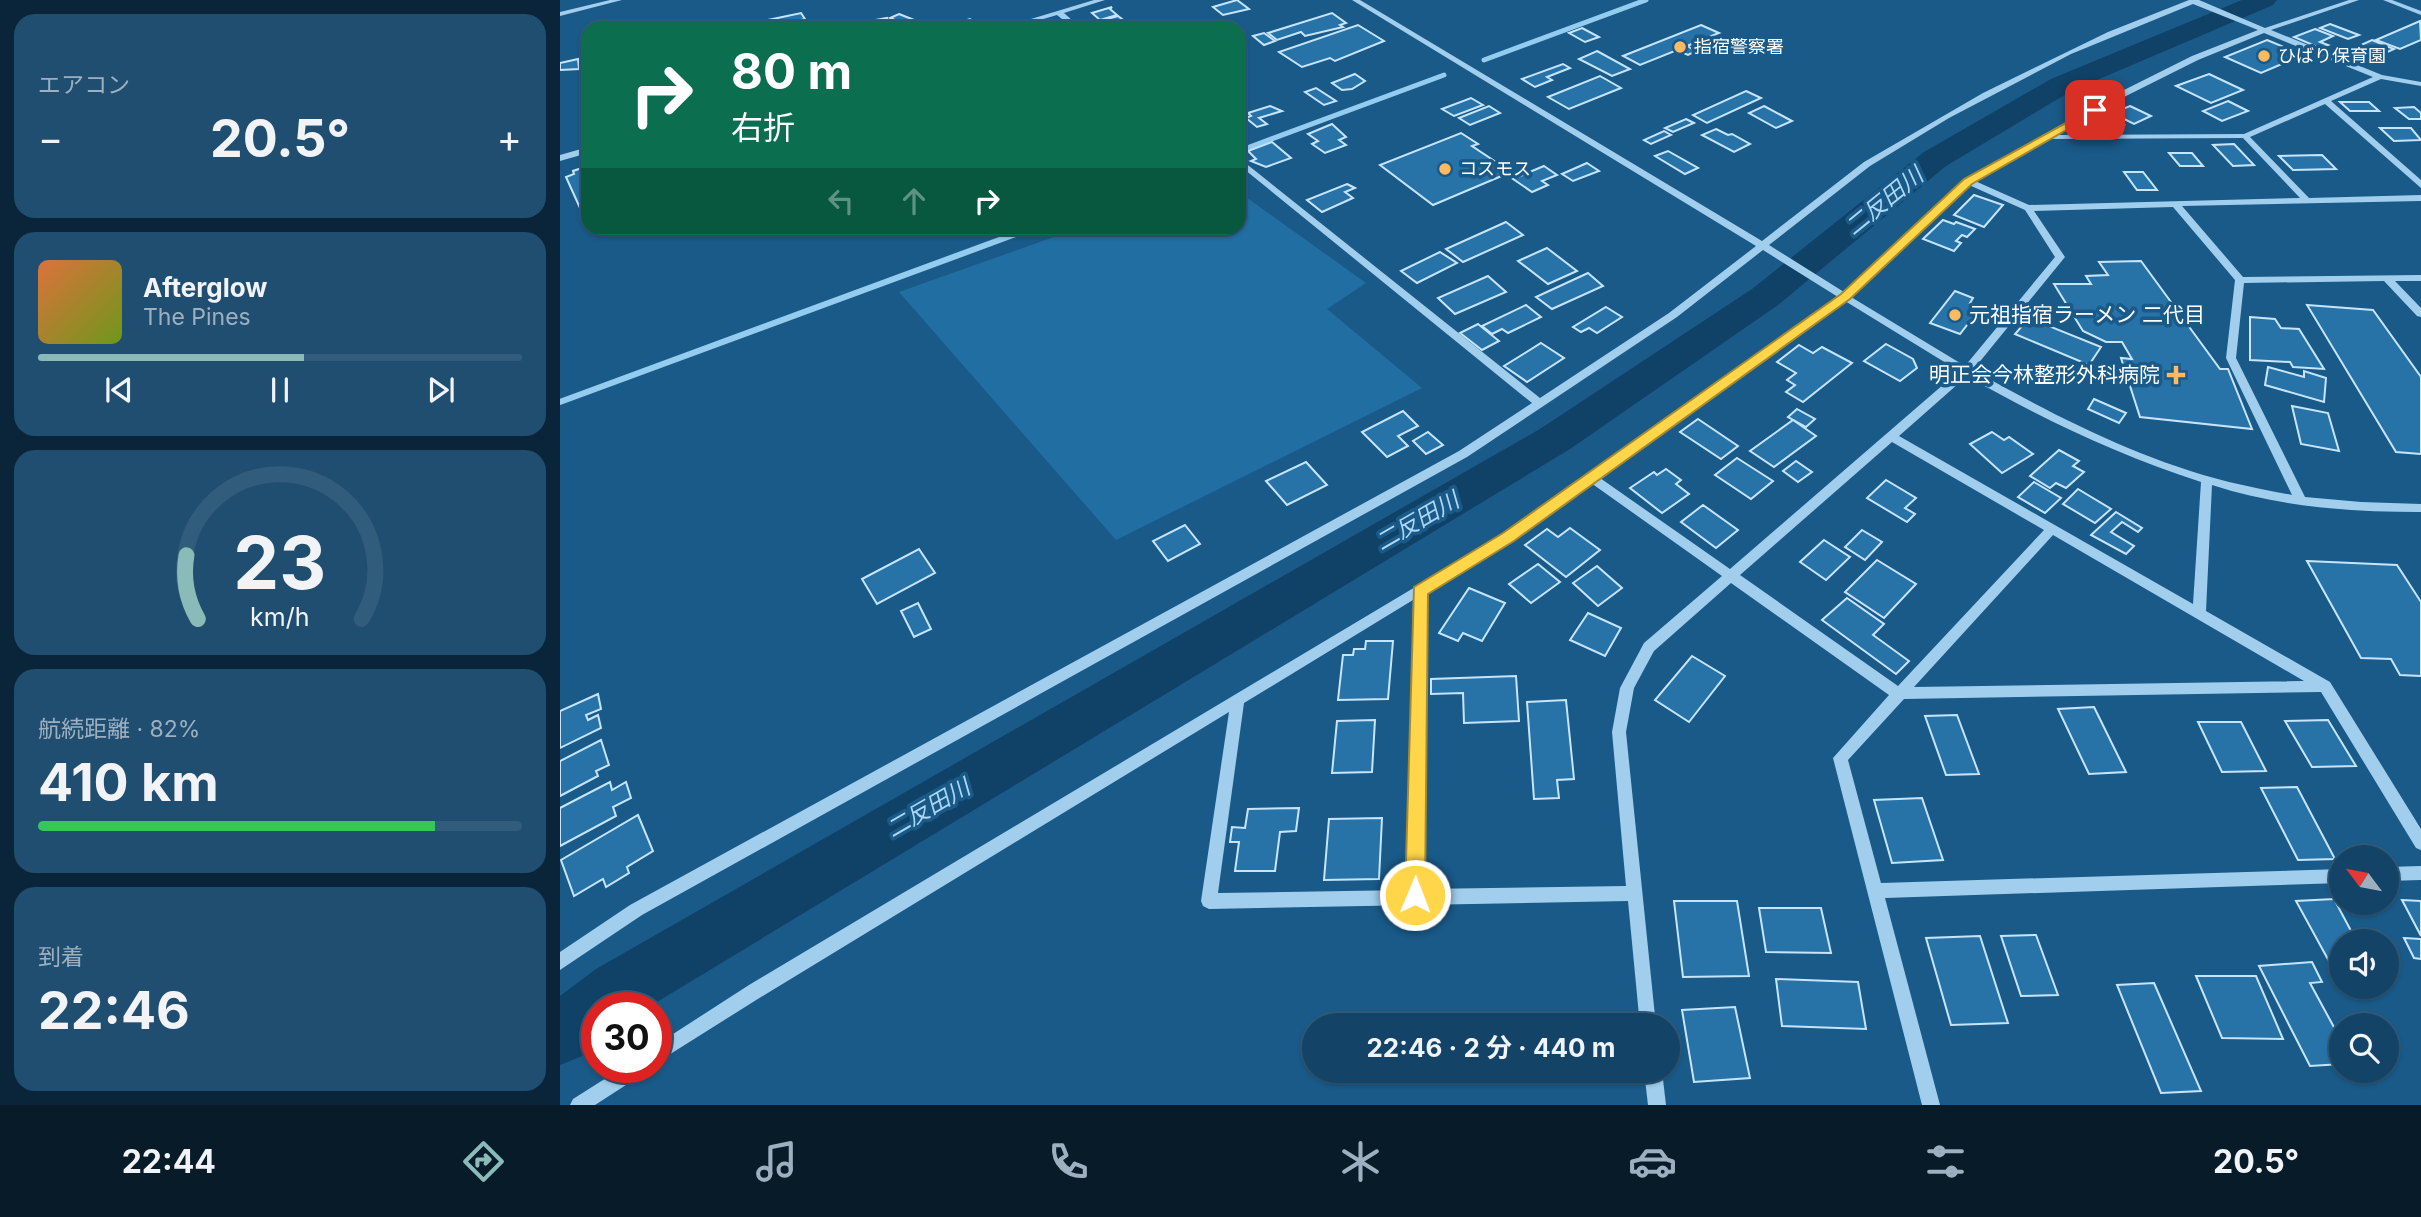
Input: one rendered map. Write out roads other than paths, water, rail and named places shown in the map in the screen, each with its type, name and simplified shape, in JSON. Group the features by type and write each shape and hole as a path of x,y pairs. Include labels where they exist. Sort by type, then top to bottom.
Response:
{"street":[{"path":"560,14 616,0"},
{"path":"1028,21 1102,0"},
{"path":"1355,0 1966,371 2095,439 2207,479 2301,501 2367,508 2421,508"},
{"path":"672,1045 755,991 1508,537 1845,297 1968,181 2195,58 2264,30 2356,0"},
{"path":"2386,0 2421,13"},
{"path":"560,962 636,910 1451,461 1673,315 1867,164 2054,58 2194,1 2380,77 2421,84"},
{"path":"1058,12 1069,21"},
{"path":"2046,138 2245,136 2380,77"},
{"path":"2326,101 2421,185"},
{"path":"2245,136 2307,201"},
{"path":"560,158 581,152"},
{"path":"1246,167 1539,403"},
{"path":"1968,181 2028,208 2421,198"},
{"path":"2175,204 2240,281 2231,358 2301,501"},
{"path":"1647,1013 1619,732 1627,688 1649,647 1966,371 2060,257 2028,208"},
{"path":"2240,281 2421,278"},
{"path":"2387,279 2421,314"},
{"path":"1892,437 2325,686 2421,843"},
{"path":"1592,478 1897,693 2325,686"},
{"path":"2199,614 2207,479"},
{"path":"1931,1105 1840,758 1897,693 2053,528"},
{"path":"1415,895 1420,591"},
{"path":"1238,700 1209,901 1415,895 1633,893"},
{"path":"2399,874 2421,873"},
{"path":"1875,891 2329,876"},
{"path":"579,1105 613,1083"},
{"path":"1654,1083 1657,1105"}],"waterway":[{"path":"1484,60 1646,0"},
{"name":"二反田川","path":"560,1034 618,991 1555,439 1765,297 1935,159 2061,85 2264,0"},
{"path":"1246,148 1444,75"},
{"path":"560,402 1013,235"}],"place":[{"name":"指宿警察署","path":"1680,47"},
{"name":"ひばり保育園","path":"2264,56"},
{"name":"コスモス","path":"1445,169"},
{"name":"元祖指宿ラーメン 二代目","path":"1955,315"},
{"name":"明正会今林整形外科病院","path":"2176,375"}]}
